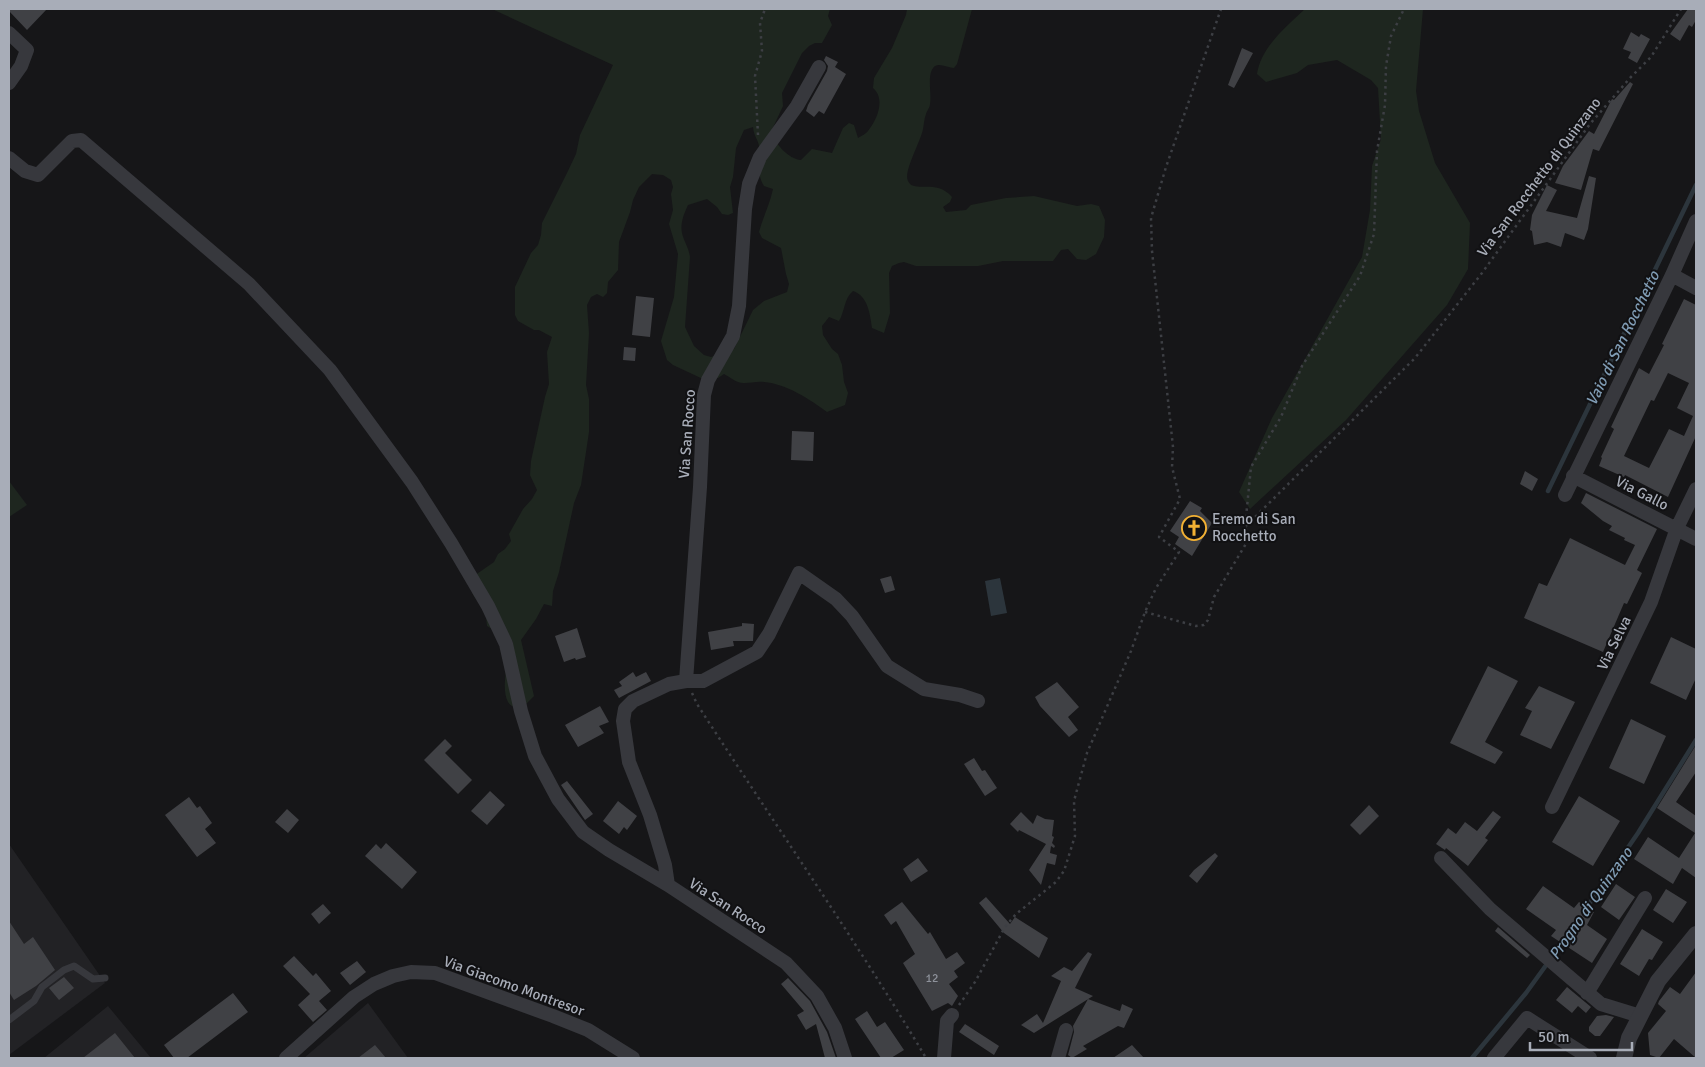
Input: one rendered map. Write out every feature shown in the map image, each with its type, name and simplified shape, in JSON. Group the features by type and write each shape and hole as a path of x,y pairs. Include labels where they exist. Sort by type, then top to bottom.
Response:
{"street":[{"path":"9,33 27,50 21,66 9,83"},
{"name":"Via San Rocco","path":"686,680 700,487 704,394 708,380 733,336 739,306 744,209 750,184 760,157 796,106 819,67"},
{"path":"9,158 25,171 38,175 72,141 81,140 249,284 330,370 412,482 488,606 506,644 521,711 535,756 558,799 583,832 639,870 668,885"},
{"path":"1565,495 1672,275 1696,221"},
{"path":"1672,275 1696,288"},
{"name":"Via Gallo","path":"1573,476 1696,539"},
{"name":"Via Selva","path":"1552,807 1652,602 1677,528 1696,489"},
{"name":"Via San Rocco","path":"846,1057 835,1028 817,996 786,963 668,885 665,865 650,814 629,762 623,721 625,709 633,701 669,684 686,680 703,681 757,652 769,634 799,573 836,599 852,616 887,666 924,689 960,695 978,701"},
{"path":"1441,858 1490,909 1587,993 1601,1004 1640,1016"},
{"path":"1587,993 1645,898"},
{"path":"1624,1058 1629,1038 1658,980 1696,934"},
{"name":"Via Giacomo Montresor","path":"286,1058 354,997 374,984 393,976 411,972 435,973 553,1016 588,1030 633,1058"},
{"path":"944,1058 947,1021 952,1015"},
{"path":"1494,1058 1527,1018 1590,1058"},
{"path":"1058,1058 1066,1030"}],"lane":[{"path":"9,1020 34,1002 42,987 64,970 74,966 93,979 105,978"}],"path":[{"path":"760,157 755,76 762,51 760,24 765,9"},
{"path":"952,1015 975,982 1005,926 1016,914 1056,882 1064,871 1075,836 1074,801 1087,752 1156,588 1180,552 1159,537 1180,499 1172,467 1173,448 1152,251 1151,218 1166,167 1221,9"},
{"path":"1145,612 1196,626 1204,625 1208,620 1214,597 1250,537 1245,527 1251,468 1281,417 1302,366 1360,276 1374,234 1377,151 1385,105 1386,66 1391,36 1404,9"},
{"name":"Via San Rocchetto di Quinzano","path":"1245,527 1415,358 1482,273 1590,124 1651,57 1681,9"},
{"path":"686,680 697,704 849,934 926,1058"}],"shaded area":[{"path":"492,9 830,9 828,16 832,25 822,43 815,43 809,46 802,53 782,93 783,106 770,134 787,154 801,160 812,149 832,153 843,128 849,123 854,125 858,138 866,133 871,126 880,104 877,93 873,88 874,78 892,48 907,9 972,9 957,64 954,68 937,65 932,69 930,105 925,116 922,134 910,164 908,181 911,185 939,188 946,191 952,197 950,202 943,207 946,212 966,210 971,205 1006,198 1034,196 1077,206 1091,204 1099,206 1105,220 1104,237 1096,254 1086,260 1077,259 1068,249 1061,250 1053,261 1003,261 978,266 916,266 904,262 892,266 889,273 890,313 884,333 872,328 865,301 858,293 853,291 848,297 839,321 829,317 822,326 823,335 832,349 838,354 848,393 845,405 827,412 805,397 773,383 739,382 724,374 718,378 703,379 673,365 667,360 661,341 674,297 678,254 669,224 673,210 671,194 673,187 671,180 663,175 652,174 639,187 633,200 619,242 618,270 608,282 607,293 603,297 597,294 591,297 587,305 589,333 586,385 589,399 589,432 581,485 574,503 553,591 552,606 544,604 521,640 534,696 524,706 518,708 509,703 505,688 506,672 513,642 487,626 485,607 473,595 471,578 494,562 498,554 511,541 509,534 523,509 537,490 530,475 531,461 549,384 547,352 552,337 518,321 515,315 515,287 531,253 538,245 542,223 576,154 580,135 613,65","holes":["753,127 759,146 759,172 764,186 773,189 759,232 762,238 781,248 789,284 787,292 764,301 753,310 734,349 711,357 704,355 694,346 685,327 690,257 682,233 682,222 688,205 707,199 722,214 728,215 733,213 730,187 736,148 744,130"]},
{"path":"1305,9 1423,9 1416,91 1419,111 1435,163 1470,223 1468,269 1447,305 1346,420 1250,509 1239,492 1272,418 1362,257 1370,210 1372,166 1381,139 1378,88 1371,80 1337,60 1308,65 1297,73 1266,82 1257,74 1259,64 1269,46"},
{"path":"9,481 27,505 9,517"},
{"path":"1000,578 1007,613 991,616 985,581"},
{"path":"9,844 105,983 9,1055"},
{"path":"368,1003 408,1058 304,1058"},
{"path":"108,1006 151,1058 44,1058"}],"building":[{"path":"9,9 47,9 27,30"},
{"path":"1688,9 1696,9 1696,20 1692,27 1689,25 1680,41 1670,34"},
{"path":"1631,32 1639,37 1641,34 1650,39 1637,63 1628,58 1631,52 1623,49"},
{"path":"1242,48 1253,53 1234,88 1228,85"},
{"path":"826,56 838,62 835,67 846,74 824,114 819,111 814,117 806,111 827,71 828,66 824,60"},
{"path":"1630,82 1633,84 1599,151 1593,149 1581,190 1555,183 1563,166 1589,131 1594,134 1612,99 1614,100"},
{"path":"1589,176 1596,178 1588,229 1584,240 1565,233 1561,247 1547,242 1534,245 1532,231 1530,230 1532,215 1547,185 1557,190 1546,211 1577,218"},
{"path":"636,296 654,298 650,337 632,335"},
{"path":"1684,299 1696,305 1696,436 1668,497 1625,475 1624,477 1599,466 1601,457 1614,429 1611,427 1639,368 1649,374 1664,345 1662,344","holes":["1668,373 1689,383 1677,408 1693,416 1684,436 1669,429 1649,468 1624,456 1651,400 1654,401"]},
{"path":"624,347 636,348 635,361 623,360"},
{"path":"792,431 814,432 813,461 791,460"},
{"path":"1525,471 1538,479 1532,491 1520,484"},
{"path":"1586,493 1657,529 1637,570 1642,573 1627,604 1624,603 1603,652 1524,618 1539,583 1547,586 1570,538 1625,565 1635,545 1609,530 1612,526 1581,503"},
{"name":"Eremo di San Rocchetto","path":"1190,501 1202,508 1200,511 1212,523 1192,556 1175,544 1179,537 1170,531"},
{"path":"891,576 895,590 885,593 880,579"},
{"path":"742,623 754,624 753,641 733,641 734,646 711,650 708,632 742,626"},
{"path":"577,628 586,657 564,662 555,636"},
{"path":"1671,637 1696,649 1696,678 1686,700 1650,683"},
{"path":"1488,666 1518,681 1485,742 1503,752 1495,764 1450,743"},
{"path":"633,672 636,677 646,672 651,681 619,698 614,690 622,686 619,682"},
{"path":"1057,682 1079,707 1068,717 1078,730 1069,737 1040,706 1035,697"},
{"path":"1539,686 1575,702 1551,749 1520,735 1532,711 1525,708"},
{"path":"600,706 609,722 599,726 604,733 578,747 565,725"},
{"path":"1631,719 1666,736 1644,784 1609,768"},
{"path":"445,739 452,746 445,753 472,780 458,794 424,760"},
{"path":"1696,745 1696,772 1676,802 1696,816 1696,878 1682,868 1673,884 1634,859 1648,837 1679,858 1695,833 1657,808"},
{"path":"974,758 982,771 985,770 997,788 985,796 964,764"},
{"path":"567,781 593,814 585,820 561,785"},
{"path":"490,791 505,805 487,825 471,811"},
{"path":"1579,796 1620,821 1593,866 1552,842"},
{"path":"189,797 197,808 200,806 212,823 205,829 216,843 197,857 165,815"},
{"path":"618,801 637,816 627,830 624,827 619,834 603,821"},
{"path":"1369,805 1379,816 1360,835 1350,825"},
{"path":"287,809 299,820 288,833 275,822"},
{"path":"1493,811 1501,817 1485,838 1488,840 1468,866 1446,848 1445,850 1436,844 1448,828 1456,834 1465,822 1477,831"},
{"path":"1021,812 1033,824 1037,815 1045,819 1054,820 1052,843 1055,846 1054,848 1051,846 1050,853 1057,855 1055,865 1047,863 1041,885 1029,870 1046,844 1019,830 1018,832 1010,824"},
{"path":"386,843 417,872 402,889 365,856 376,844 381,849"},
{"path":"1215,853 1218,856 1197,883 1189,876"},
{"path":"918,858 928,871 911,882 903,869"},
{"path":"1616,884 1635,897 1619,920 1601,907"},
{"path":"1543,886 1574,908 1579,902 1594,912 1587,925 1607,939 1592,963 1551,936 1556,930 1526,909"},
{"path":"1666,889 1687,902 1673,923 1653,910"},
{"path":"986,897 1010,924 1015,917 1048,938 1039,958 1004,933 979,903"},
{"path":"902,902 928,934 930,932 946,959 957,952 965,963 954,971 958,977 949,984 958,996 952,1006 948,1003 932,1011 903,963 915,954 896,921 891,925 884,915"},
{"path":"323,904 331,913 319,924 311,914"},
{"path":"9,921 24,944 33,937 55,970 36,986 14,1000 9,992"},
{"path":"1498,927 1530,955 1527,958 1495,931"},
{"path":"1642,929 1663,942 1652,960 1649,959 1639,976 1620,964"},
{"path":"1088,952 1092,954 1075,988 1093,996 1034,1033 1021,1025 1037,1014 1043,1023 1061,981 1051,976 1064,967 1072,971"},
{"path":"294,956 313,976 316,973 331,991 319,1001 327,1010 313,1022 298,1005 310,994 283,966"},
{"path":"357,961 366,972 350,985 340,973"},
{"path":"1696,972 1696,1058 1674,1039 1659,1058 1650,1055 1648,1033 1666,1011 1658,1004 1659,1001 1670,987 1680,994"},
{"path":"64,977 74,988 59,1000 49,988"},
{"path":"788,978 810,1001 827,1032 836,1058 825,1058 816,1024 806,1030 797,1015 804,1011 781,984"},
{"path":"1567,987 1591,1007 1586,1013 1578,1006 1572,1013 1556,1000"},
{"path":"233,993 248,1012 187,1058 174,1058 164,1045"},
{"path":"1088,999 1120,1011 1122,1004 1133,1009 1124,1028 1118,1026 1083,1046 1087,1049 1072,1058 1068,1055 1074,1032 1073,1026"},
{"path":"867,1011 877,1027 885,1022 904,1050 891,1058 881,1058 855,1019"},
{"path":"1606,1015 1614,1017 1600,1036 1595,1036 1589,1031 1589,1027 1597,1016"},
{"path":"965,1024 999,1046 994,1055 959,1032"},
{"path":"115,1033 135,1058 83,1058"},
{"path":"375,1045 386,1058 358,1058"},
{"path":"1132,1045 1144,1058 1113,1058"}],"waterway":[{"name":"Vaio di San Rocchetto","path":"1548,491 1696,185"},
{"name":"Progno di Quinzano","path":"1585,910 1638,833 1696,740"},
{"name":"Progno di Quinzano","path":"1472,1058 1526,993 1565,939"}],"place":[{"name":"Eremo di San Rocchetto","path":"1194,528"}]}
